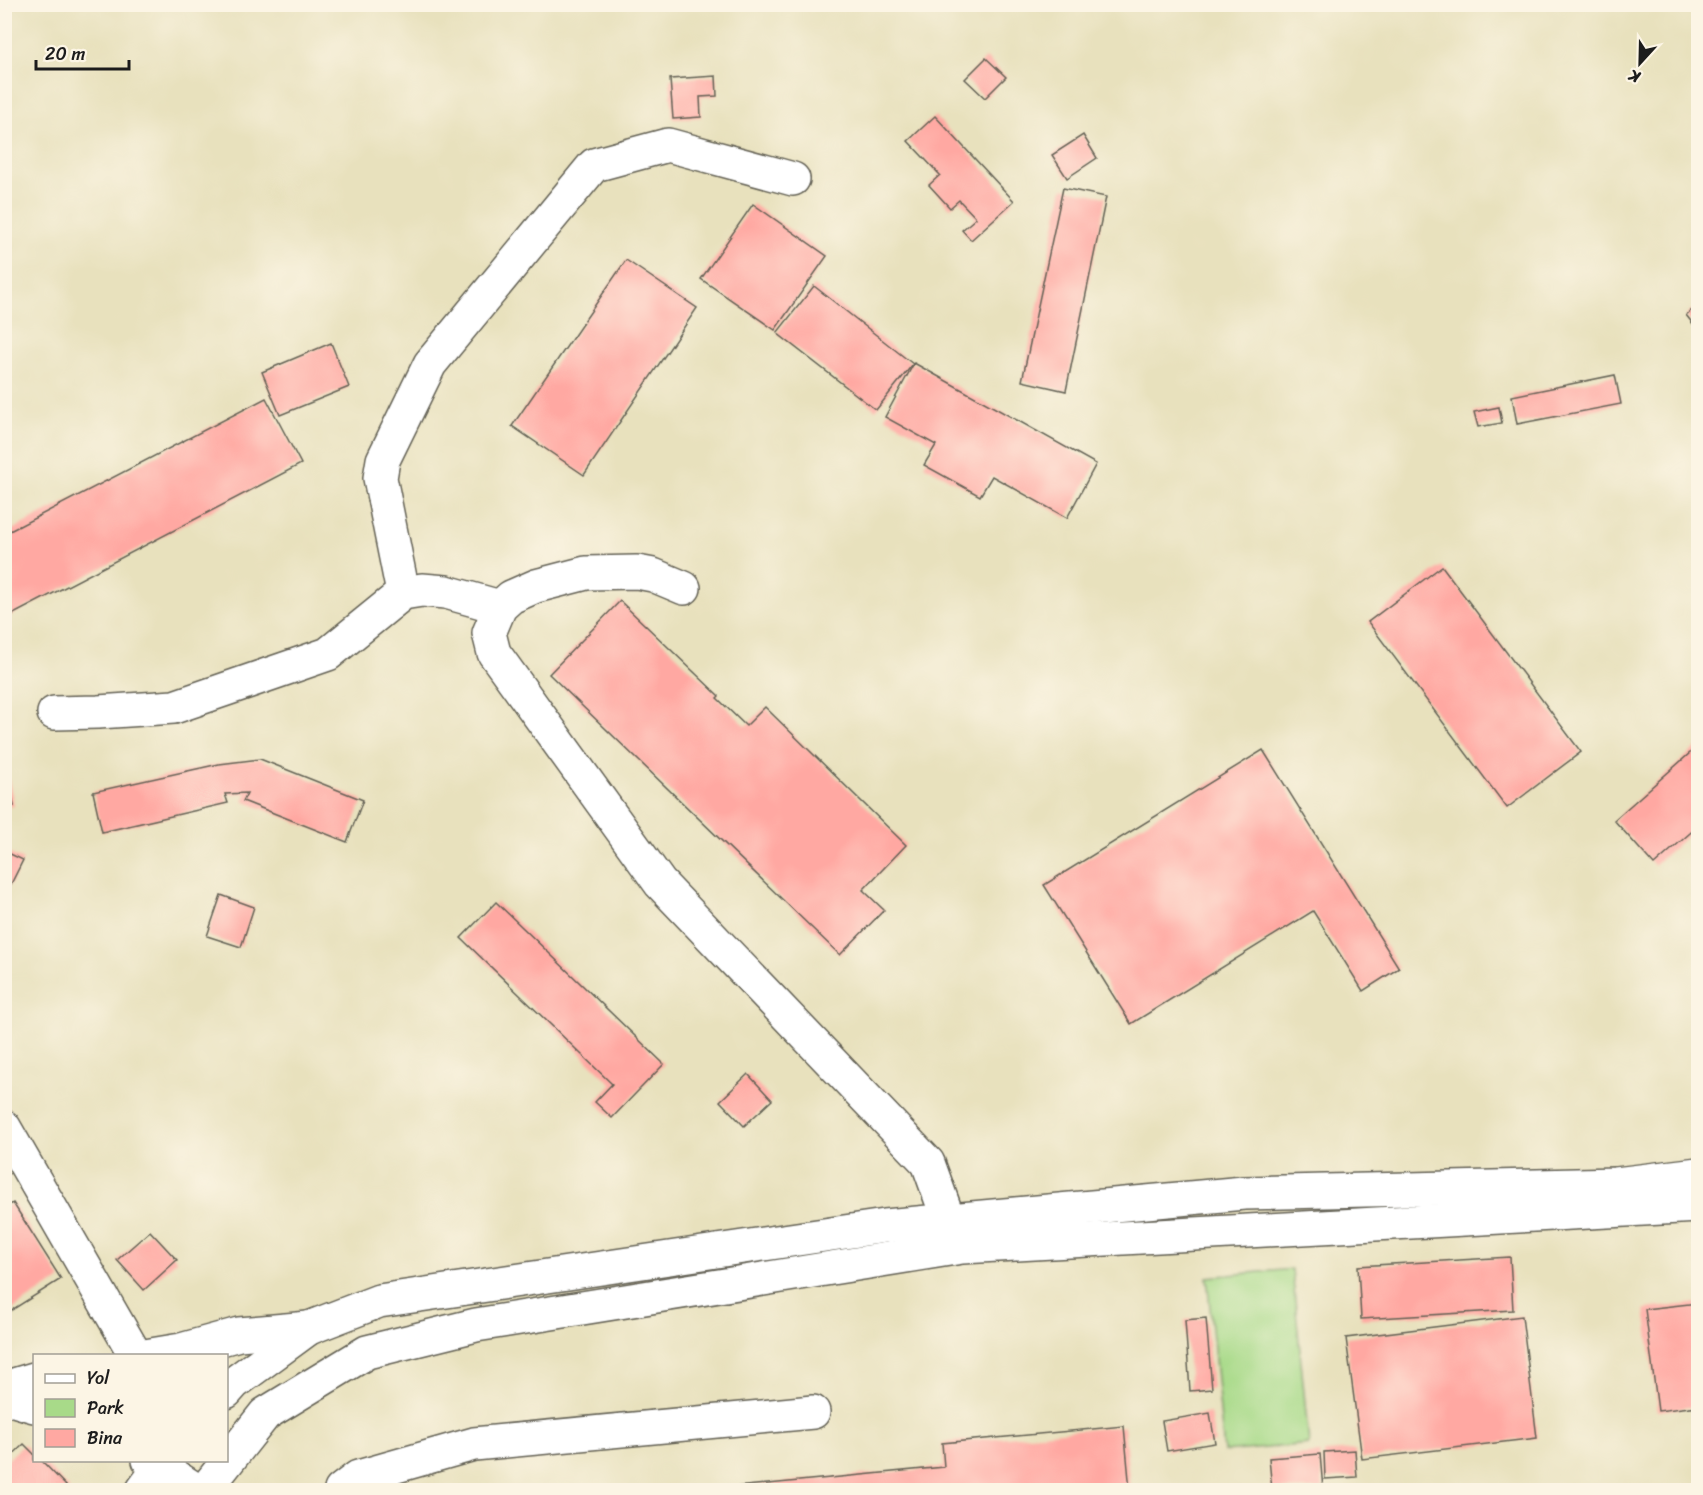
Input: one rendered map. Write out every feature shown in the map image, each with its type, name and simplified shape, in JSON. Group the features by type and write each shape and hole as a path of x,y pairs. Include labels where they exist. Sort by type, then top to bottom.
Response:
{"street":[{"path":"404,593 380,478 383,460 430,364 594,165 668,145 793,179"},
{"path":"684,588 637,572 586,573 536,586 511,597 500,607 489,633 494,653 660,883 928,1163 949,1221"},
{"path":"54,712 98,712 163,708 185,704 327,654 404,593 422,590 446,592 500,607"},
{"path":"4,1127 135,1354"},
{"path":"265,1414 229,1384 309,1328 379,1301 885,1226 1244,1193 1616,1184 1698,1174"},
{"path":"228,1461 265,1414 367,1352 476,1325 962,1247 1698,1206"},
{"path":"189,1353 239,1334 309,1328"},
{"path":"4,1388 33,1379"},
{"path":"4,1397 33,1406"},
{"path":"341,1491 358,1477 474,1444 813,1412"},
{"path":"205,1491 228,1462"},
{"path":"154,1470 196,1491"}],"green space":[{"path":"1292,1269 1309,1444 1224,1452 1207,1277"}],"building":[{"path":"986,58 1006,77 985,98 965,79"},
{"path":"716,76 717,96 700,97 701,117 673,119 670,79"},
{"path":"935,116 1014,201 971,240 962,230 976,218 959,200 950,208 929,185 940,175 908,141"},
{"path":"1083,135 1097,158 1067,178 1052,155"},
{"path":"1063,188 1106,197 1066,391 1022,381"},
{"path":"753,204 827,256 775,330 701,279"},
{"path":"626,260 697,308 584,475 512,426"},
{"path":"814,286 913,364 876,410 777,333"},
{"path":"1698,305 1698,330 1686,315"},
{"path":"331,343 349,387 280,415 262,372"},
{"path":"914,363 1096,464 1067,518 992,476 980,496 924,465 936,445 885,417"},
{"path":"1615,375 1621,404 1517,424 1512,396"},
{"path":"266,398 301,464 4,619 4,534"},
{"path":"1499,407 1502,423 1478,427 1474,412"},
{"path":"1442,566 1581,752 1507,808 1368,622"},
{"path":"620,601 719,696 717,698 746,726 765,707 906,845 863,890 884,910 840,955 549,674"},
{"path":"1698,746 1698,826 1654,865 1614,820"},
{"path":"1263,750 1399,968 1363,991 1313,911 1131,1024 1044,885"},
{"path":"4,759 14,806 4,807"},
{"path":"260,759 363,800 347,842 243,801 247,793 225,794 228,803 102,832 93,792 219,764"},
{"path":"4,851 23,860 11,884 4,885"},
{"path":"221,895 254,907 241,947 207,936"},
{"path":"496,902 664,1064 612,1118 595,1102 612,1084 461,938"},
{"path":"748,1074 772,1100 744,1126 720,1101"},
{"path":"13,1203 61,1279 4,1315 4,1208"},
{"path":"150,1231 177,1260 144,1290 117,1260"},
{"path":"1510,1257 1513,1310 1361,1319 1358,1266"},
{"path":"1698,1303 1698,1406 1658,1411 1645,1309"},
{"path":"1522,1316 1537,1438 1362,1459 1346,1338"},
{"path":"1206,1318 1212,1389 1190,1391 1185,1320"},
{"path":"1210,1413 1215,1443 1167,1451 1162,1421"},
{"path":"1124,1426 1130,1490 715,1490 944,1467 942,1443"},
{"path":"24,1444 33,1453 33,1462 43,1462 70,1490 4,1490 4,1463"},
{"path":"1355,1450 1357,1477 1325,1479 1324,1452"},
{"path":"1320,1454 1323,1489 1272,1490 1269,1458"}]}
